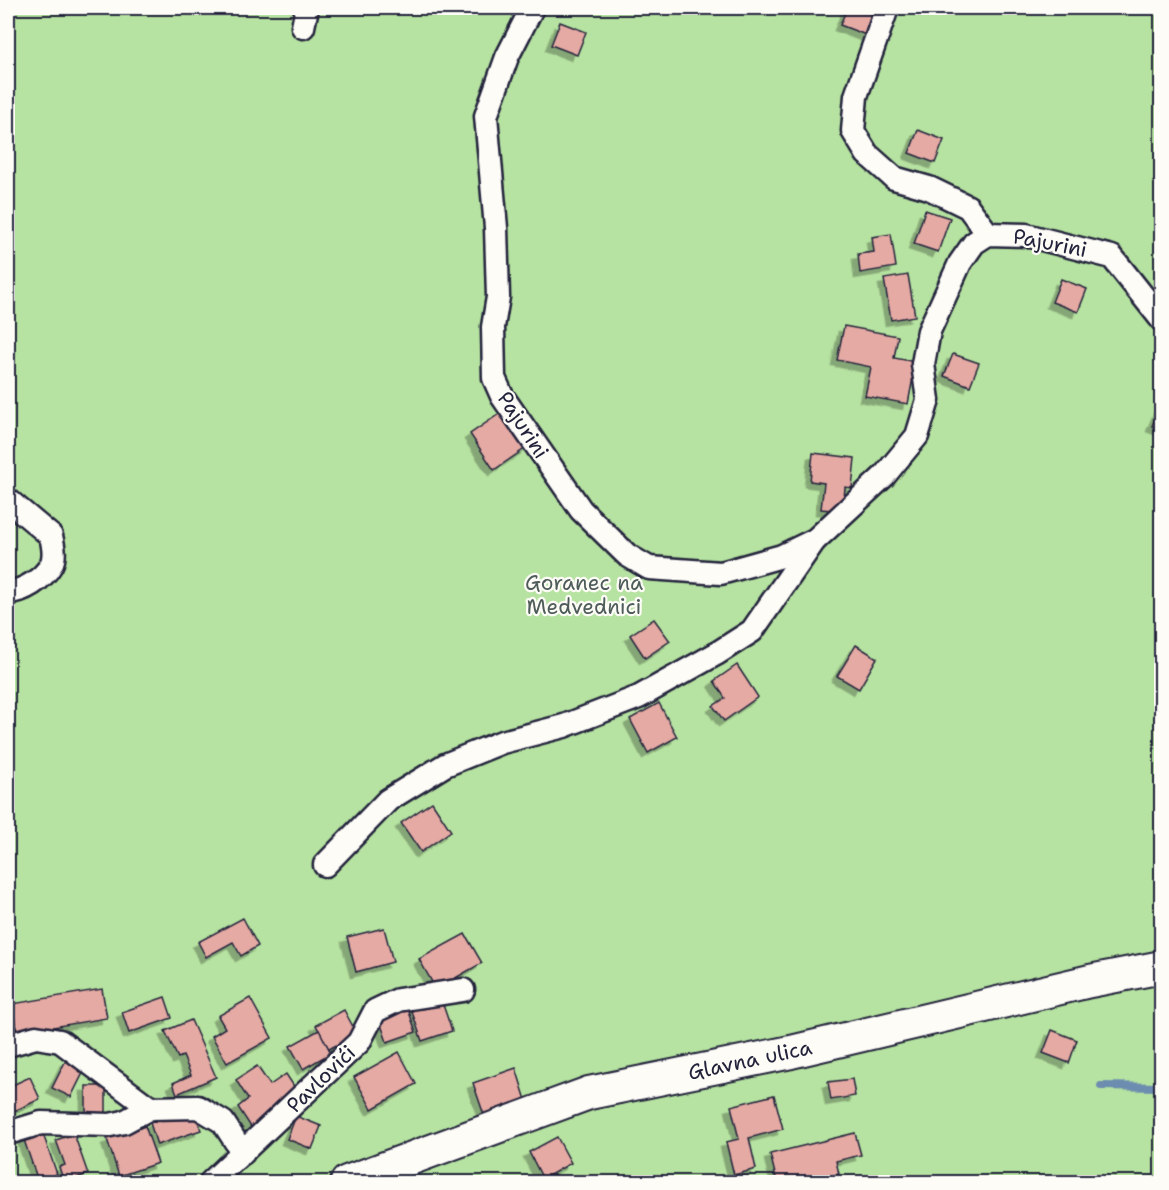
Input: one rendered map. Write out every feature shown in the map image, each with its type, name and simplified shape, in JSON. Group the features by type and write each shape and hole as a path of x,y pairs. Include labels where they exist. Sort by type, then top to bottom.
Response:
{"main road":[{"name":"Glavna ulica","path":"347,1182 589,1093 791,1052 1090,981 1161,967"}],"street":[{"name":"Pajurini","path":"532,8 507,57 486,116 497,251 498,297 493,327 494,378 501,396 581,510 627,555 650,568 721,573 782,556 815,540"},
{"path":"887,8 856,96 853,131 867,154 894,178 929,188 968,207 988,234"},
{"name":"Pajurini","path":"325,865 388,800 445,765 502,742 564,726 639,697 752,631 815,540 884,476 917,436 928,400 922,364 929,331 960,263 974,243 988,234 1026,235 1112,257 1161,320"},
{"path":"8,500 51,536 54,551 51,565 34,582 21,590 8,592"},
{"name":"Pavlovići","path":"211,1182 359,1042 375,1011 398,1000 463,990"},
{"path":"8,1045 36,1037 60,1041 150,1108"},
{"path":"8,1133 41,1123 110,1125 124,1122 150,1108 198,1107 223,1122 243,1153"}],"green space":[{"name":"Goranec na Medvednici","path":"8,8 1161,8 1161,1182 8,1182"}],"building":[{"path":"847,8 863,8 875,12 866,35 840,25"},
{"path":"560,22 586,32 577,55 551,45"},
{"path":"918,130 944,140 935,163 909,153"},
{"path":"925,210 950,218 938,252 914,244"},
{"path":"891,234 896,267 860,273 858,254 874,252 872,237"},
{"path":"908,275 915,316 891,320 884,279"},
{"path":"1061,279 1087,289 1078,312 1052,302"},
{"path":"844,326 898,336 894,358 916,362 908,404 865,396 871,367 837,360"},
{"path":"953,354 979,363 970,386 944,376"},
{"path":"1162,404 1162,430 1152,426"},
{"path":"502,412 526,448 494,470 470,434"},
{"path":"813,453 855,458 852,488 845,487 843,511 821,509 824,483 810,481"},
{"path":"654,619 670,641 645,658 630,635"},
{"path":"856,645 877,658 859,689 837,676"},
{"path":"737,665 758,697 724,721 713,706 725,698 714,681"},
{"path":"659,703 677,737 648,753 630,719"},
{"path":"432,802 451,831 421,852 401,823"},
{"path":"243,918 258,946 241,956 233,942 206,957 198,942"},
{"path":"384,928 393,962 356,972 347,937"},
{"path":"465,934 482,963 436,989 419,959"},
{"path":"102,989 107,1018 17,1033 12,1004"},
{"path":"440,996 452,1031 422,1041 410,1006"},
{"path":"165,997 172,1018 129,1033 122,1012"},
{"path":"250,998 272,1038 227,1063 212,1036 225,1028 218,1016"},
{"path":"406,1003 416,1032 387,1042 377,1013"},
{"path":"344,1010 357,1034 329,1049 316,1025"},
{"path":"191,1020 216,1077 177,1094 173,1083 191,1075 183,1056 178,1058 165,1031"},
{"path":"319,1030 331,1053 303,1069 290,1046"},
{"path":"1052,1030 1077,1040 1069,1063 1043,1053"},
{"path":"399,1052 416,1084 372,1109 354,1077"},
{"path":"66,1060 85,1069 71,1097 52,1088"},
{"path":"257,1066 270,1085 286,1074 299,1094 251,1127 238,1107 248,1099 236,1080"},
{"path":"516,1068 526,1100 484,1115 473,1083"},
{"path":"30,1077 40,1099 8,1114 8,1087"},
{"path":"852,1079 855,1096 831,1100 828,1082"},
{"path":"86,1086 106,1086 106,1118 86,1118"},
{"path":"774,1095 783,1129 749,1138 756,1169 734,1175 726,1142 739,1139 731,1106"},
{"path":"193,1108 201,1130 157,1145 150,1123"},
{"path":"296,1116 321,1126 312,1149 287,1139"},
{"path":"145,1126 158,1163 119,1176 107,1139"},
{"path":"42,1131 57,1174 38,1181 23,1137"},
{"path":"855,1133 861,1155 836,1161 839,1174 806,1182 777,1182 770,1154"},
{"path":"74,1134 88,1174 64,1182 59,1167 65,1165 56,1140"},
{"path":"557,1137 571,1163 543,1179 529,1152"}],"waterway":[{"path":"1101,1086 1162,1087"}]}
